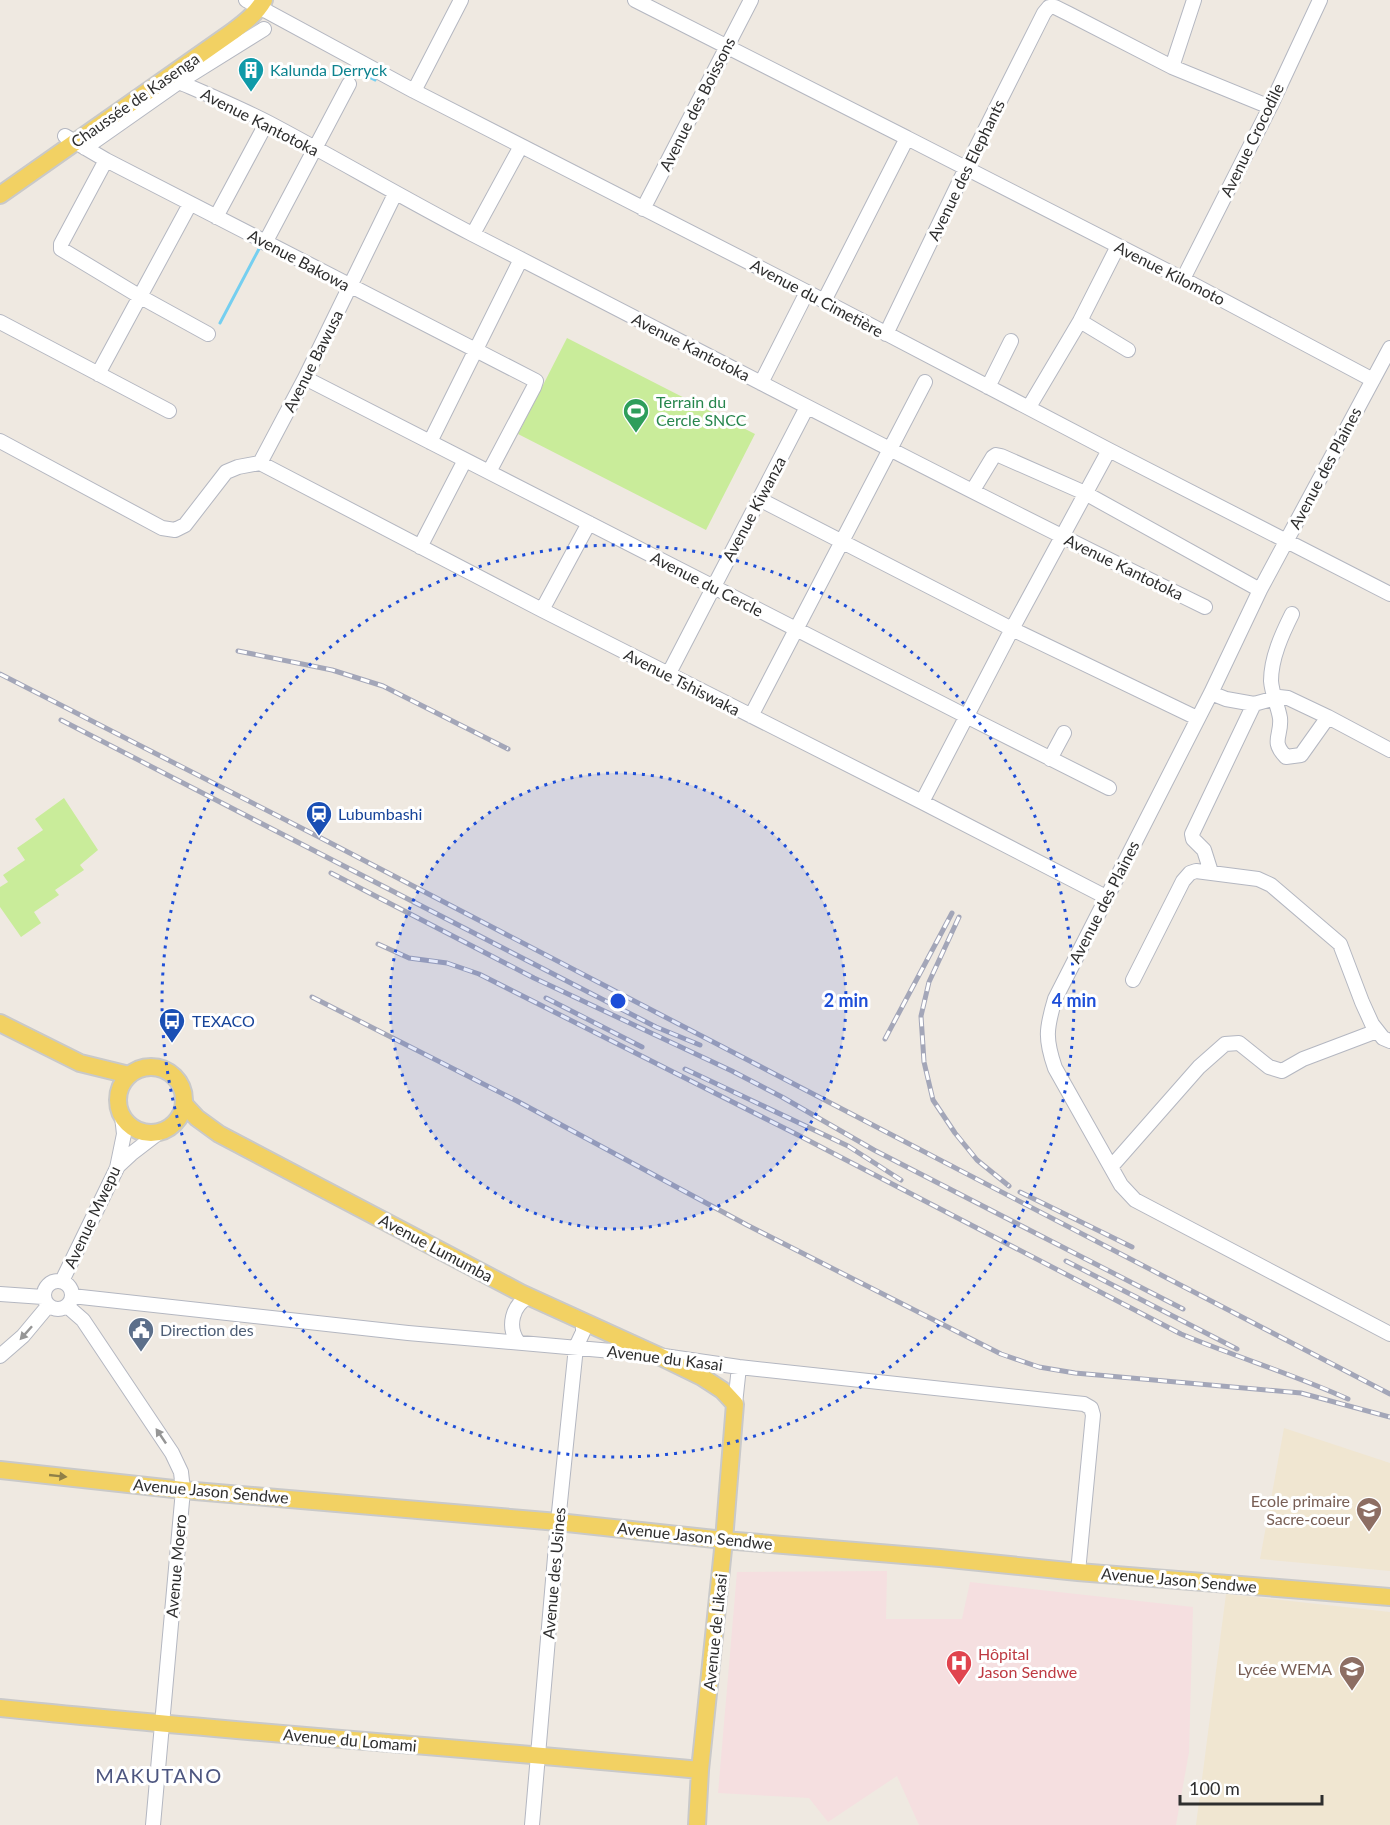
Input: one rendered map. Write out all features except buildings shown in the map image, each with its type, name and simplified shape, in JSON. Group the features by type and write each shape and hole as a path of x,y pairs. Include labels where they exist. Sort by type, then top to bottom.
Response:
{"main road":[{"name":"Chaussée de Kasenga","path":"0,195 232,32 245,22 253,2"},
{"name":"Chaussée de Kasenga","path":"0,182 75,142"},
{"path":"0,1023 80,1063 103,1080 118,1098"},
{"path":"80,1063 129,1075"},
{"path":"164,1130 177,1120 184,1104 181,1086 169,1071 156,1067 136,1070 121,1086 118,1098 122,1116 130,1126 148,1133 190,1127 219,1134"},
{"path":"184,1104 197,1118 219,1134"},
{"name":"Avenue Lumumba","path":"219,1134 529,1296 708,1381 722,1390 735,1404"},
{"name":"Avenue de Likasi","path":"697,1825 700,1770 724,1540 735,1404"},
{"name":"Avenue Jason Sendwe","path":"0,1470 183,1490 558,1522 724,1540 1390,1597"},
{"name":"Avenue du Lomami","path":"0,1708 161,1725 700,1770"}],"street":[{"path":"414,90 461,0"},
{"path":"635,0 727,47"},
{"name":"Avenue des Boissons","path":"643,209 751,0"},
{"path":"1194,0 1172,67 1270,107"},
{"name":"Avenue Crocodile","path":"1183,279 1270,107 1320,0"},
{"name":"Avenue du Cimetière","path":"253,2 521,146 1390,594"},
{"name":"Avenue des Elephants","path":"886,334 966,168 1049,7 1062,10 1172,67"},
{"path":"75,142 179,82 264,29"},
{"name":"Avenue Kilomoto","path":"727,47 1183,279 1372,380"},
{"name":"Avenue Kantotoka","path":"179,82 267,122 395,194 760,383 891,448 1061,537 1205,607"},
{"path":"265,243 350,84"},
{"path":"216,217 267,122"},
{"path":"824,301 908,138"},
{"name":"Avenue Bakowa","path":"75,142 265,243 536,381 489,472"},
{"path":"473,234 521,146"},
{"path":"106,160 60,247 64,252 208,334"},
{"name":"Avenue Bawusa","path":"260,463 305,378 395,194"},
{"path":"98,374 190,204"},
{"path":"1029,407 1080,321 1118,246"},
{"path":"429,442 522,259"},
{"path":"760,383 807,292"},
{"path":"1080,321 1128,350"},
{"path":"0,322 169,411"},
{"path":"988,387 1011,341"},
{"name":"Avenue des Plaines","path":"1390,348 1260,590 1211,693 1055,999 1047,1027 1047,1038 1055,1068 1127,1192 1142,1204 1390,1334"},
{"name":"Avenue du Cercle","path":"305,378 1109,788"},
{"path":"751,716 925,382"},
{"name":"Avenue Kiwanza","path":"668,675 807,407"},
{"path":"0,441 162,528 175,530 185,525 226,472 260,463"},
{"path":"922,802 1109,450"},
{"path":"973,490 993,458 998,455 1085,493 1260,590"},
{"path":"420,547 465,460"},
{"name":"Avenue Tshiswaka","path":"260,463 668,675 1106,897"},
{"path":"759,499 1012,629 1197,718"},
{"path":"542,610 589,524"},
{"path":"1292,614 1278,647 1271,681 1280,720 1276,739 1278,749 1286,757 1301,755 1329,717"},
{"path":"1211,693 1226,699 1254,704 1279,697 1288,698 1390,750"},
{"path":"1211,872 1204,850 1192,839 1192,834 1254,704"},
{"path":"1050,759 1064,733"},
{"path":"1133,980 1186,877 1196,871 1264,881 1335,938 1344,951 1362,1002 1377,1031 1383,1038 1390,1041"},
{"path":"1111,1167 1199,1067 1225,1044 1239,1043 1269,1067 1282,1071 1303,1059 1377,1031"},
{"name":"Avenue Mwepu","path":"62,1281 117,1168 124,1134 122,1116"},
{"path":"117,1168 131,1154 164,1130"},
{"path":"0,1356 23,1336 46,1302 44,1291 51,1282 62,1281 70,1287 70,1301"},
{"name":"Avenue du Kasai","path":"0,1294 46,1302 57,1310 70,1301 576,1347 1088,1405 1093,1415 1078,1572"},
{"path":"518,1342 513,1330 514,1313 522,1300 529,1296"},
{"name":"Avenue Moero","path":"70,1301 172,1453 181,1472 183,1490 153,1825"},
{"name":"Avenue des Usines","path":"532,1825 558,1522 576,1347 583,1332 583,1322"},
{"name":"Avenue de Likasi","path":"735,1404 740,1367"}],"shaded area":[{"path":"1284,1428 1390,1463 1390,1571 1260,1559"},
{"name":"Hôpital Jason Sendwe","path":"887,1571 886,1619 962,1619 970,1582 1193,1607 1189,1752 1176,1825 919,1825 897,1776 828,1822 809,1798 718,1793 737,1572"},
{"path":"1226,1594 1390,1612 1390,1825 1196,1825"}],"green space":[{"name":"Terrain du Cercle SNCC","path":"567,338 755,434 706,530 518,434"},
{"path":"64,798 98,850 80,865 84,870 55,890 59,895 34,912 41,923 21,937 0,907 0,887 8,882 3,875 25,860 17,848 43,830 35,819"}],"waterway":[{"path":"347,81 353,69 375,80"},
{"path":"220,323 260,247"}],"railway":[{"path":"238,651 332,670 383,686 508,749"},
{"path":"0,674 319,837 1390,1394"},
{"path":"61,720 656,1027 700,1045"},
{"path":"331,873 534,978 732,1071 874,1150 1183,1309"},
{"path":"885,1039 952,913"},
{"path":"959,917 929,982 921,1016 924,1062 933,1100 955,1133 977,1160 1009,1186"},
{"path":"378,944 409,958 447,963 479,974 798,1135 1181,1334 1348,1399"},
{"path":"312,997 517,1101 747,1225 1001,1354 1039,1367 1075,1373 1301,1393 1390,1417"},
{"path":"546,998 642,1047"},
{"path":"685,1069 848,1146 901,1180"},
{"path":"1020,1192 1132,1247"},
{"path":"1066,1261 1237,1349"}],"place":[{"name":"Kalunda Derryck","path":"251,93"},
{"name":"Terrain du Cercle SNCC","path":"636,434"},
{"name":"Lubumbashi","path":"319,837"},
{"name":"TEXACO","path":"172,1044"},
{"name":"Direction des","path":"141,1353"},
{"name":"Ecole primaire Sacre-coeur","path":"1369,1533"},
{"name":"Hôpital Jason Sendwe","path":"959,1686"},
{"name":"Lycée WEMA","path":"1352,1692"}],"district":[{"name":"MAKUTANO","path":"159,1776"}]}
